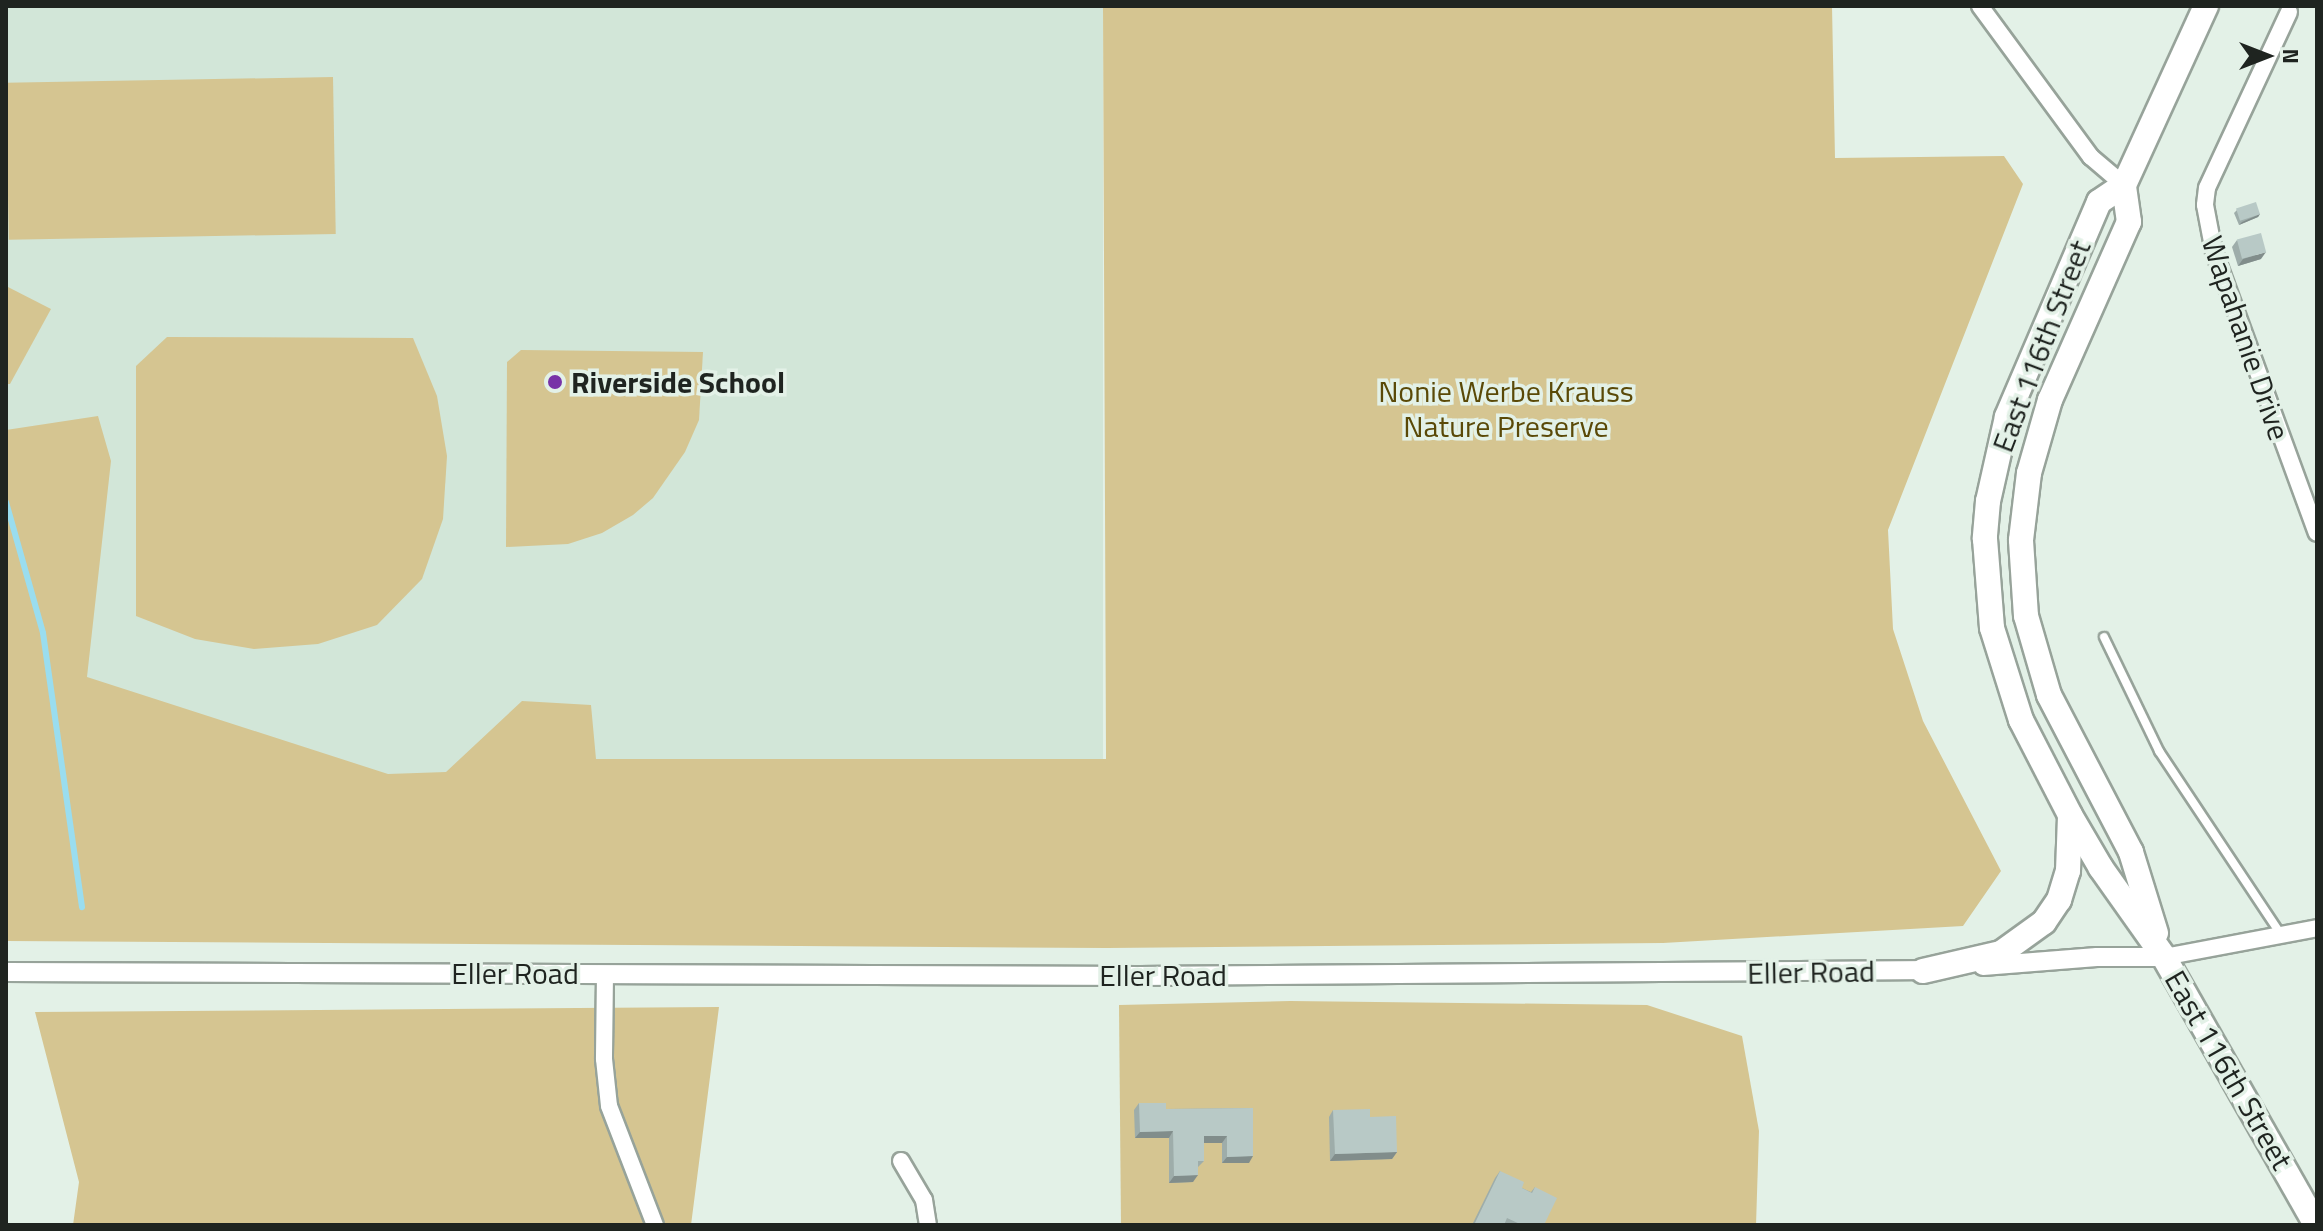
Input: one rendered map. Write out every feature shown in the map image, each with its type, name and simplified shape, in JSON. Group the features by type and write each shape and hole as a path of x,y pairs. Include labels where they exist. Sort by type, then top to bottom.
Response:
{"main road":[{"name":"East 116th Street","path":"2206,6 2124,185 2099,202 2021,381 1996,458 1986,526 1988,597 2009,691 2070,815 2101,868 2164,957 2316,1225"},
{"name":"East 116th Street","path":"2124,185 2129,222 2050,400 2038,438 2023,510 2021,576 2026,616 2049,695 2131,852 2164,957"},
{"path":"1923,971 2001,953 2044,922 2059,900 2068,871 2070,815"}],"street":[{"path":"1980,6 2091,157 2124,185"},
{"name":"Wapahanie Drive","path":"2289,12 2207,188 2205,205 2214,252 2317,533"},
{"name":"Eller Road","path":"6,972 1154,976 1923,971 2097,957 2164,957 2317,928"},
{"path":"605,974 604,1059 609,1106 655,1225"},
{"path":"901,1161 924,1200 928,1225"}],"lane":[{"path":"2104,637 2159,751 2280,933"}],"shaded area":[{"name":"Riverside School","path":"6,6 1103,6 1103,941 6,941"}],"green space":[{"name":"Nonie Werbe Krauss Nature Preserve","path":"1103,6 1832,6 1835,158 2004,156 2023,184 1888,530 1893,629 1923,721 2001,871 1963,926 1663,943 1107,948 6,941 6,430 98,416 111,461 87,677 388,774 446,772 522,701 591,705 596,759 1106,759"},
{"path":"333,77 336,234 9,240 6,83"},
{"path":"6,286 51,309 10,384 6,384"},
{"path":"167,337 413,338 437,396 447,456 443,519 422,579 377,625 318,644 254,649 195,639 136,616 136,366"},
{"path":"521,350 703,352 699,420 685,452 653,498 633,515 602,533 568,544 506,547 507,362"},
{"path":"1290,1001 1647,1005 1742,1036 1759,1131 1756,1225 1121,1225 1119,1005"},
{"path":"719,1007 691,1225 73,1225 79,1182 35,1012"}],"building":[{"path":"2256,202 2260,214 2240,221 2236,208"},
{"path":"2261,233 2266,252 2242,259 2237,239"},
{"path":"1139,1103 1166,1103 1166,1109 1253,1108 1253,1156 1227,1157 1227,1136 1204,1136 1204,1161 1198,1161 1198,1175 1174,1176 1173,1131 1140,1132"},
{"path":"1370,1109 1370,1117 1396,1116 1397,1152 1335,1154 1333,1110"},
{"path":"1500,1171 1524,1182 1522,1188 1532,1193 1535,1187 1557,1198 1544,1225 1522,1225 1507,1218 1504,1225 1474,1225"}],"waterway":[{"path":"6,502 43,633 82,907"}],"place":[{"name":"Riverside School","path":"555,382"}]}
